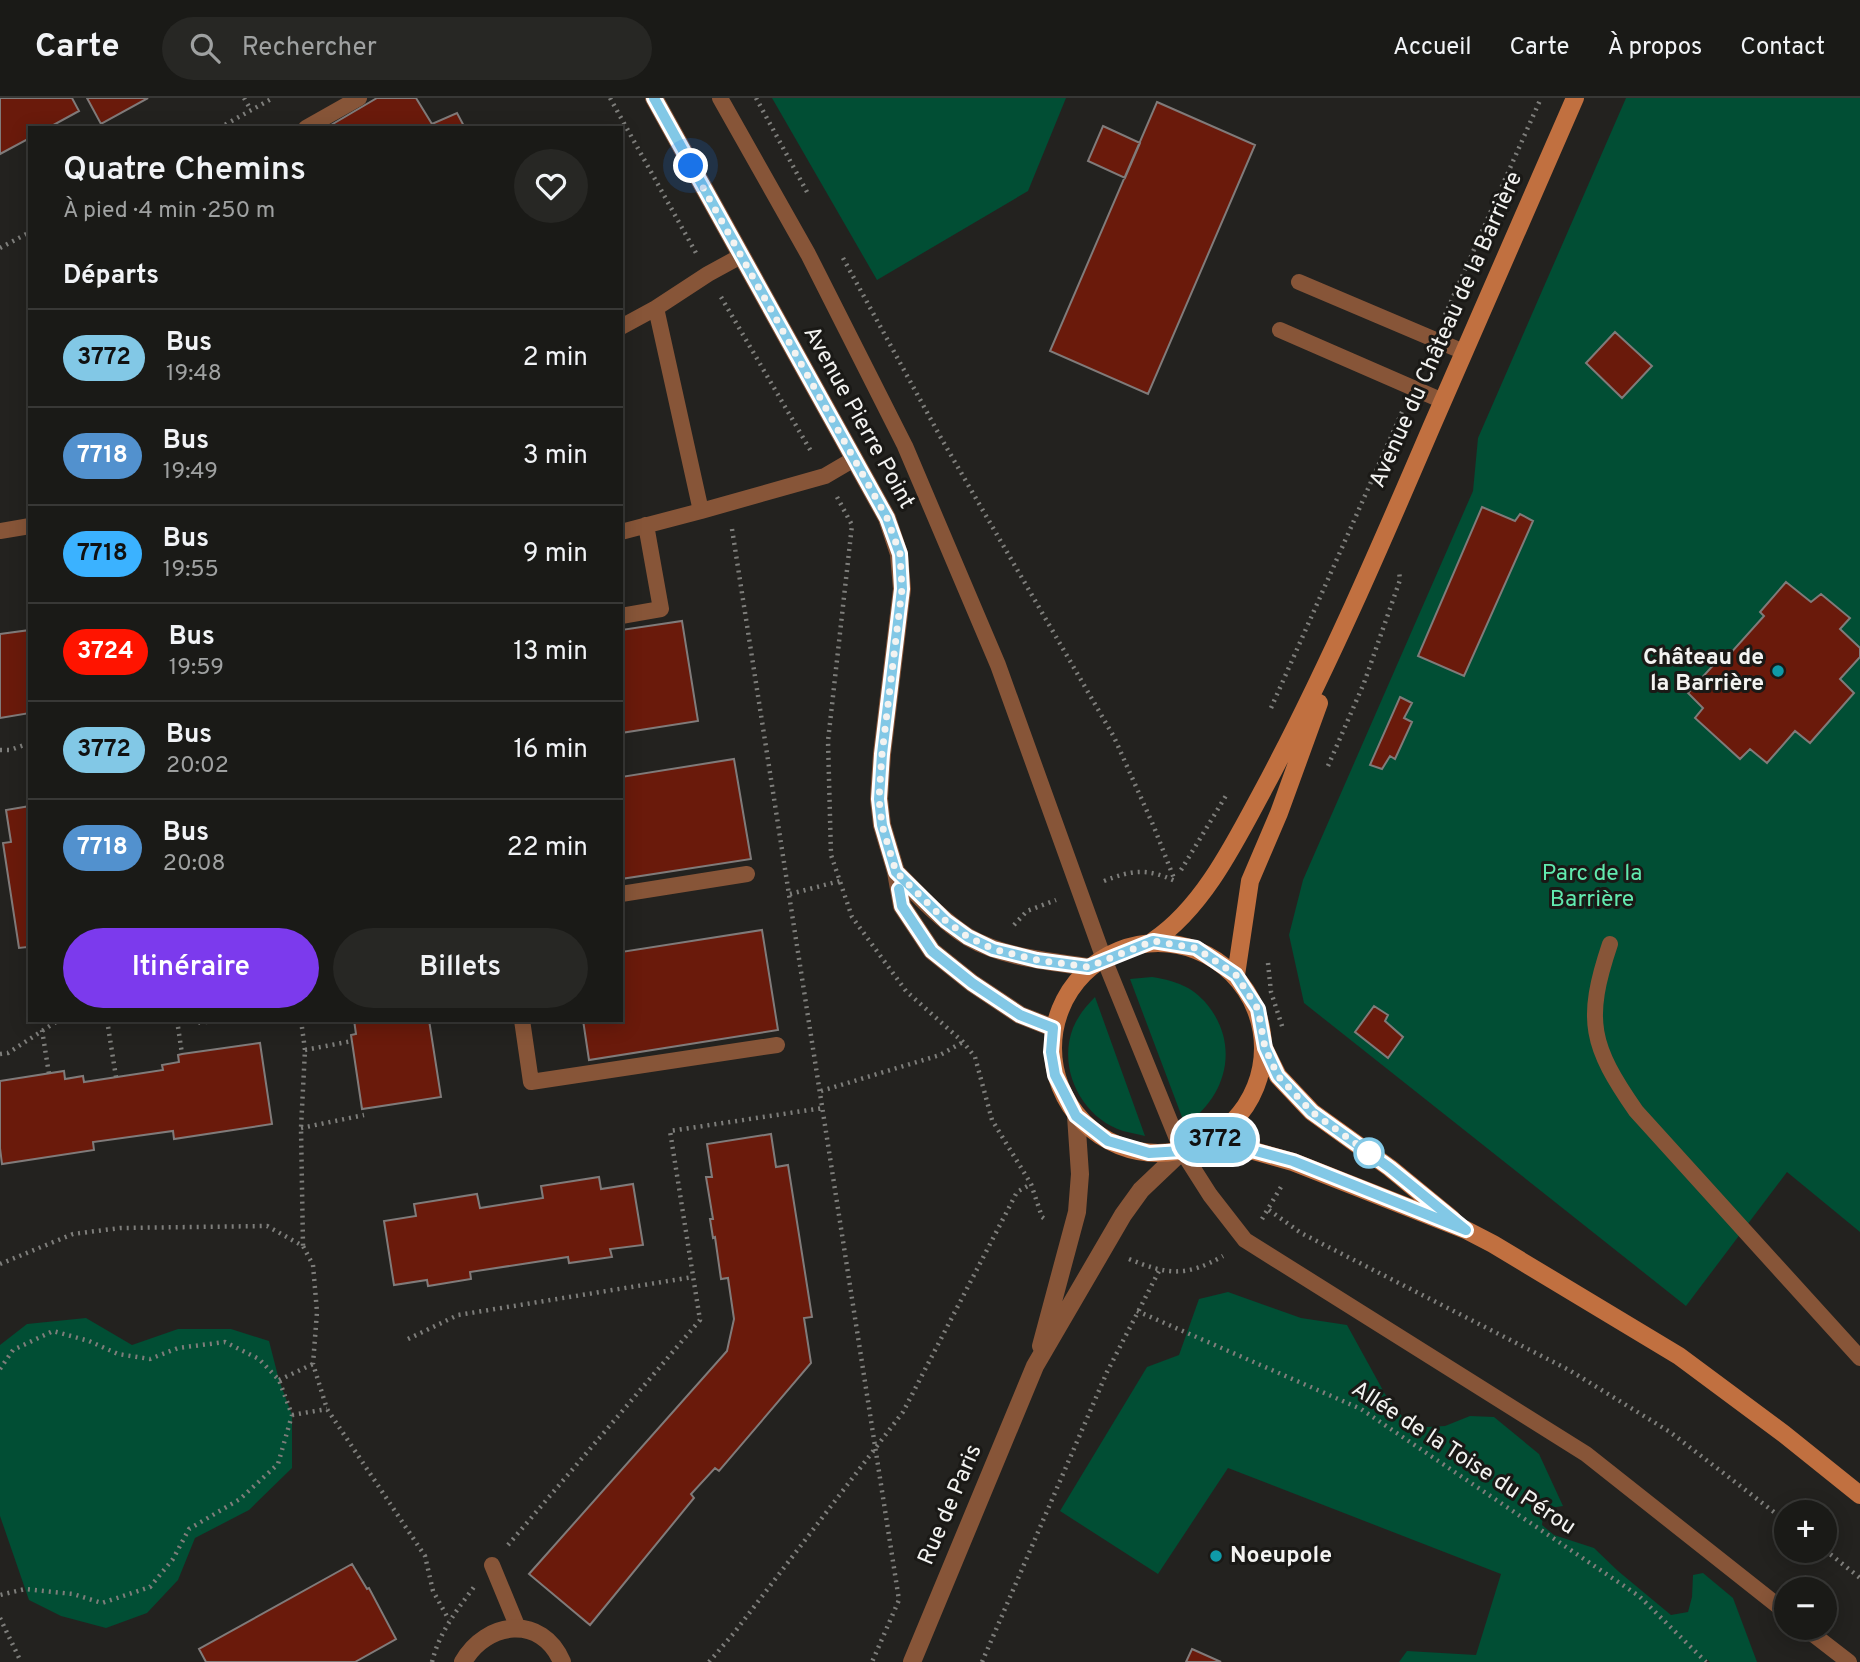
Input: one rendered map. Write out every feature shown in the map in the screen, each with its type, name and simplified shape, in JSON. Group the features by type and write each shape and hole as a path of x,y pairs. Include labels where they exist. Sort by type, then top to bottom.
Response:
{"main road":[{"name":"Avenue du Château de la Barrière","path":"1153,941 1172,928 1231,849 1302,716 1364,582 1575,98"},
{"name":"Avenue du Château de la Barrière","path":"1236,975 1250,881 1279,813 1364,582"},
{"path":"1265,1048 1259,1079 1250,1101 1235,1121 1211,1139 1182,1151 1149,1153 1108,1141 1076,1116 1055,1075 1051,1052 1053,1028 1064,997 1088,967 1153,941 1196,948 1236,975 1258,1009 1265,1048 1278,1076 1312,1112 1390,1168 1466,1230 1679,1356 1860,1495"},
{"path":"1211,1139 1293,1161 1466,1230"}],"street":[{"name":"Avenue Pierre Point","path":"654,98 887,518 900,554 902,589 879,799 882,825 896,872 902,906 932,951 972,983 1020,1015 1053,1028"},
{"name":"Avenue Pierre Point","path":"896,872 946,921 968,937 1004,952 1088,967"},
{"name":"Rue de Paris","path":"1035,1366 1077,1212 1080,1174 1076,1116"},
{"name":"Rue de Paris","path":"912,1662 1035,1366 1123,1215 1141,1190 1182,1151"},
{"path":"463,1662 472,1647 485,1636 501,1630 518,1629 534,1633 548,1642 559,1654 562,1662"}],"lane":[{"path":"310,126 359,98"},
{"path":"720,98 808,254 905,446 998,665 1104,959 1182,1151 1210,1195 1245,1240 1586,1454 1774,1603"},
{"path":"623,326 741,256"},
{"path":"1299,282 1464,352"},
{"path":"656,308 701,512"},
{"path":"1280,330 1443,401"},
{"path":"623,531 825,476 853,459"},
{"path":"623,616 661,609 646,525"},
{"path":"0,531 28,526"},
{"path":"623,894 747,874"},
{"path":"1610,944 1598,979 1595,1012 1597,1043 1610,1073 1644,1121 1860,1358"},
{"path":"522,1022 531,1082 777,1045"},
{"path":"492,1565 518,1629"},
{"path":"1821,1640 1849,1662"}],"path":[{"path":"244,98 251,110"},
{"path":"223,126 273,98"},
{"path":"610,98 852,525 828,741 831,855 852,917 906,991 963,1042 975,1057 992,1120 1031,1184 1042,1217"},
{"path":"756,98 809,195"},
{"path":"1434,339 1541,98"},
{"path":"0,248 28,233"},
{"path":"842,256 942,438 1114,737 1175,881 1231,787"},
{"path":"1268,714 1413,388"},
{"path":"728,504 899,1600 873,1662"},
{"path":"0,750 10,750 28,744"},
{"path":"790,894 840,881"},
{"path":"1266,952 1271,992 1284,1031"},
{"path":"0,1054 8,1053 56,1022"},
{"path":"107,1022 116,1077"},
{"path":"177,1022 182,1054"},
{"path":"302,1022 305,1049 301,1128 303,1246 313,1265 317,1312 313,1364 327,1409 425,1556 433,1591 449,1620"},
{"path":"42,1030 49,1074"},
{"path":"305,1049 352,1041"},
{"path":"821,1091 940,1055 963,1042"},
{"path":"432,1662 449,1620 492,1565 700,1321 670,1131 823,1108"},
{"path":"301,1128 364,1115"},
{"path":"1284,1180 1269,1210 1301,1233 1569,1370 1670,1432 1774,1512"},
{"path":"709,1662 903,1412 1017,1192 1031,1184"},
{"path":"0,1264 73,1234 120,1228 267,1226 303,1246"},
{"path":"982,1662 1107,1372 1159,1271 1118,1254"},
{"path":"408,1339 458,1315 693,1277"},
{"name":"Allée de la Toise du Pérou","path":"1137,1311 1362,1409 1639,1596 1706,1662"},
{"path":"0,1368 13,1350 53,1331 89,1341 118,1354 150,1359 178,1348 225,1342 258,1359 279,1380 292,1415 278,1464 240,1499 189,1529 173,1559 150,1587 102,1603 73,1594 25,1589 0,1595"},
{"path":"279,1380 313,1364"},
{"path":"292,1415 327,1409"},
{"path":"1837,1560 1860,1578"},
{"path":"0,1618 21,1662"}],"green space":[{"path":"772,98 1066,98 1028,191 877,280"},
{"name":"Parc de la Barrière","path":"1626,98 1860,98 1860,1232 1787,1172 1686,1306 1304,1003 1289,935 1303,880 1473,491 1478,438"},
{"path":"1152,977 1180,984 1204,1001 1220,1026 1225,1042 1226,1058 1218,1088 1209,1102 1185,1125 1130,979"},
{"path":"1095,997 1145,1136 1108,1125 1085,1104 1071,1075 1068,1060 1073,1028 1082,1011"},
{"path":"1228,1292 1301,1318 1347,1325 1385,1394 1411,1428 1445,1426 1470,1416 1494,1417 1539,1454 1563,1506 1544,1509 1542,1525 1554,1535 1594,1548 1671,1615 1688,1612 1693,1575 1703,1573 1733,1598 1757,1662 1710,1662 1707,1659 1704,1662 1399,1662 1407,1651 1476,1655 1501,1574 1228,1468 1158,1574 1060,1511 1147,1367 1179,1355 1199,1299"},
{"path":"86,1318 132,1345 178,1329 231,1329 269,1341 292,1415 292,1468 249,1510 195,1538 178,1580 147,1613 106,1628 61,1616 29,1600 0,1516 0,1345 27,1324"}],"building":[{"path":"0,98 72,98 79,111 52,126 28,126 28,139 0,154"},
{"path":"87,98 148,98 101,124"},
{"path":"377,98 416,98 432,124 457,113 464,126 329,126"},
{"path":"1157,102 1255,145 1148,394 1050,351"},
{"path":"1103,126 1140,143 1125,178 1088,161"},
{"path":"1615,332 1652,366 1622,398 1586,363"},
{"path":"1482,507 1515,521 1520,514 1533,521 1464,676 1418,656"},
{"name":"Château de la Barrière","path":"1786,582 1811,602 1821,594 1850,618 1840,629 1860,648 1860,657 1840,679 1854,693 1810,743 1795,731 1767,763 1750,749 1740,759 1695,718 1703,708 1688,693 1717,661 1721,664 1764,616 1760,612"},
{"path":"682,621 698,721 623,733 623,630"},
{"path":"28,630 28,713 0,718 0,634"},
{"path":"1400,697 1412,703 1404,718 1412,722 1395,759 1390,756 1382,769 1370,765"},
{"path":"734,759 751,859 623,879 623,777"},
{"path":"28,806 28,954 27,947 19,948 3,843 11,842 6,810"},
{"path":"762,930 778,1030 589,1060 583,1022 623,1022 623,952"},
{"path":"1374,1006 1388,1015 1385,1021 1403,1037 1388,1058 1355,1032"},
{"path":"354,1022 429,1022 441,1097 362,1109 351,1035 356,1034"},
{"path":"260,1043 272,1124 174,1139 173,1131 93,1142 94,1150 2,1164 0,1081 64,1071 65,1079 83,1076 84,1082 163,1070 162,1065 179,1062 178,1055 182,1054"},
{"path":"771,1134 776,1167 788,1165 812,1317 804,1318 811,1363 719,1471 715,1468 691,1494 694,1498 590,1625 529,1574 727,1351 734,1319 728,1278 721,1279 710,1219 713,1219 706,1177 712,1177 707,1144"},
{"path":"599,1177 601,1189 633,1184 643,1245 610,1249 612,1257 569,1263 568,1257 470,1272 471,1279 428,1286 427,1280 394,1285 384,1221 416,1216 414,1204 477,1194 480,1208 543,1198 541,1186"},
{"path":"352,1564 367,1589 369,1588 396,1639 355,1662 206,1662 199,1649"},
{"path":"1192,1649 1221,1662 1186,1662"}],"bus line":[{"name":"3772","path":"654,98 887,518 900,554 902,589 879,799 882,825 896,872 946,921 968,937 993,949 1037,960 1088,967 1153,941 1196,948 1236,975 1258,1009 1265,1048 1278,1076 1312,1112 1390,1168 1466,1230 1293,1161 1211,1139 1182,1151 1149,1153 1108,1141 1076,1116 1055,1075 1051,1052 1053,1028 1020,1015 972,983 932,951 902,906 899,889"}],"place":[{"name":"Château de la Barrière","path":"1778,671"},
{"name":"Noeupole","path":"1216,1556"}],"route":[{"path":"691,166 887,518 900,554 902,589 879,799 882,825 896,872 946,921 968,937 993,949 1037,960 1088,967 1153,941 1196,948 1236,975 1258,1009 1265,1048 1278,1076 1312,1112 1369,1153"}]}
